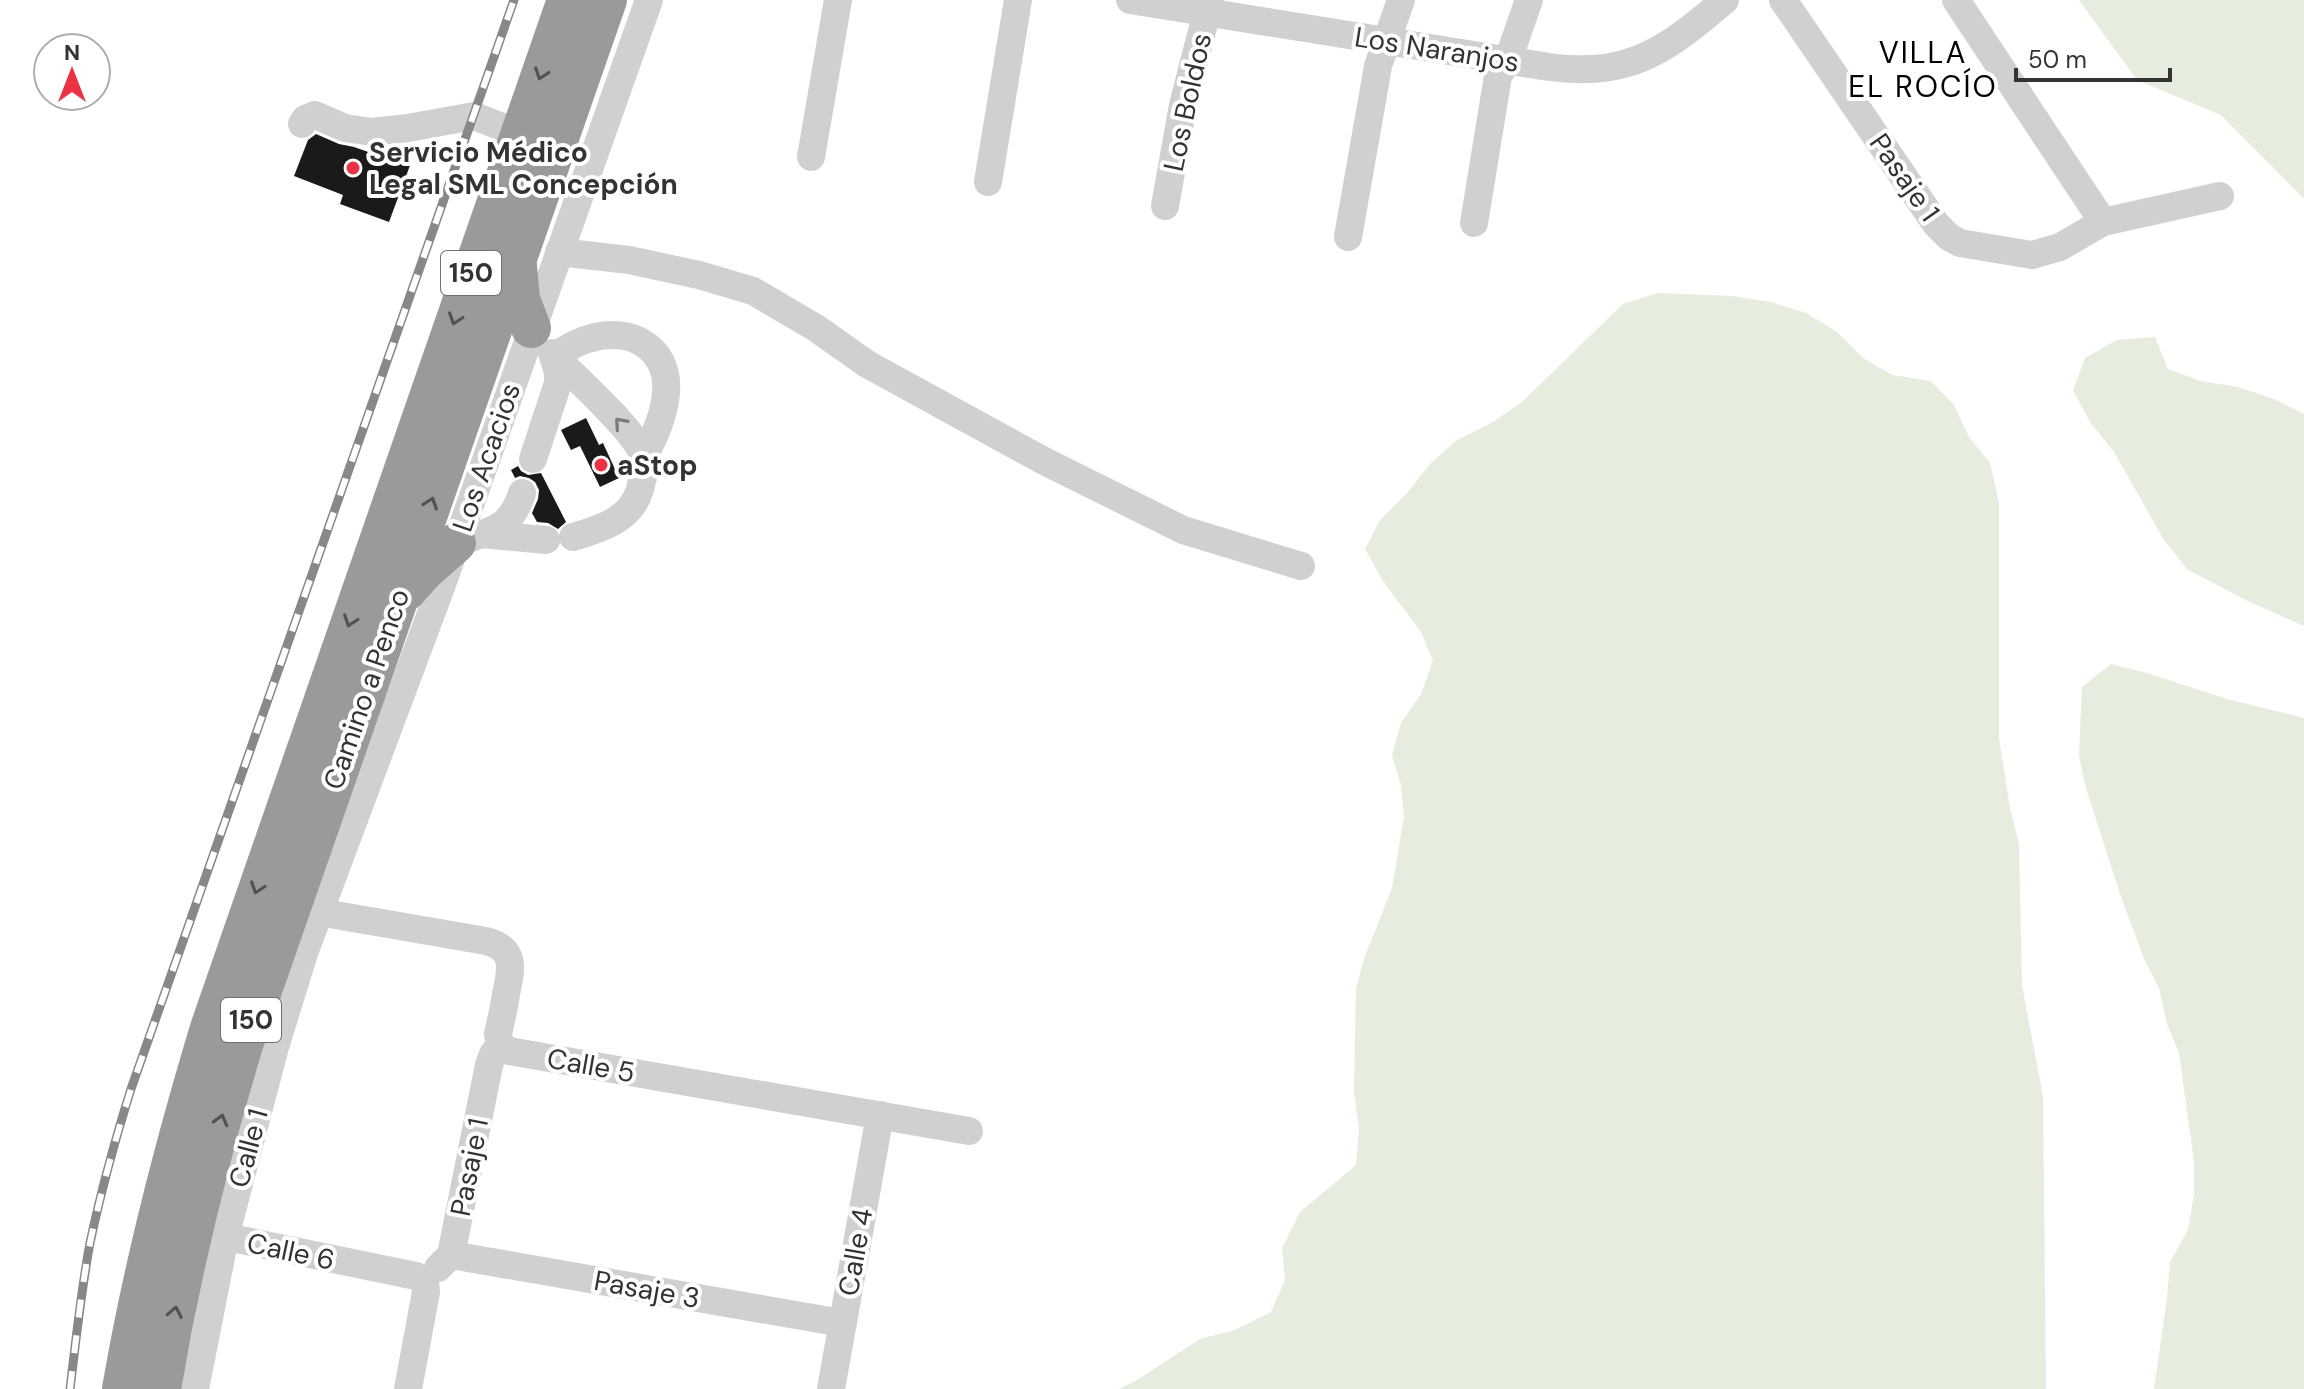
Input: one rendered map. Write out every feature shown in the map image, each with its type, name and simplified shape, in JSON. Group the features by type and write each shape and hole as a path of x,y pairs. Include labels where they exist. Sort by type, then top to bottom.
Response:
{"highway":[{"name":"Camino a Penco","path":"122,1389 192,1230 186,1106 232,961 567,0"},
{"name":"Camino a Penco","path":"161,1389 192,1230 244,1042 607,0"},
{"path":"518,254 520,299 543,342"},
{"path":"396,603 424,571 469,538"}],"street":[{"name":"Los Acacios","path":"318,912 469,538 543,342 559,252 649,0"},
{"path":"811,157 838,0"},
{"path":"988,182 1018,0"},
{"name":"Los Naranjos","path":"1130,0 1208,6 1388,41 1567,69 1603,68 1638,60 1669,45 1725,0"},
{"path":"1348,237 1378,66 1401,0"},
{"path":"1474,223 1498,76 1508,60 1529,0"},
{"name":"Pasaje 1","path":"1783,0 1936,224 1949,237 1971,246 2032,255 2060,247 2103,222 2220,196"},
{"path":"1956,0 2103,222"},
{"name":"Los Boldos","path":"1165,206 1183,105 1208,6"},
{"path":"302,124 305,119 315,115 345,128 372,132 474,116 520,134"},
{"path":"559,252 629,260 699,275 753,291 816,328 867,364 1058,468 1183,530 1301,566"},
{"path":"543,342 609,335 630,337 652,350 663,366 666,389 661,419 644,456"},
{"path":"469,538 560,539 608,525 629,510 637,497 644,471 641,448 543,342"},
{"path":"533,459 558,383 543,342"},
{"path":"469,538 503,525 510,519 522,493"},
{"path":"318,912 486,941 503,949 511,968 498,1034 500,1045"},
{"name":"Calle 1","path":"195,1389 192,1230 275,1047 318,912"},
{"name":"Pasaje 1","path":"425,1281 451,1255 489,1065 500,1045"},
{"name":"Calle 5","path":"500,1045 509,1051 969,1131"},
{"name":"Calle 4","path":"831,1389 880,1115"},
{"name":"Calle 6","path":"192,1230 416,1276 425,1281"},
{"name":"Pasaje 3","path":"451,1255 842,1323"},
{"path":"408,1389 427,1286 425,1281"}],"shaded area":[{"path":"2079,0 2304,0 2304,199 2221,115 2137,80"},
{"path":"1658,293 1732,296 1771,302 1806,313 1836,331 1863,358 1892,375 1931,381 1954,405 1969,437 1990,463 1999,502 1999,738 2019,844 2022,985 2043,1097 2046,1389 1119,1389 1200,1339 1235,1330 1271,1312 1285,1280 1282,1248 1300,1212 1356,1165 1359,1130 1354,1091 1356,988 1392,888 1404,817 1401,785 1392,755 1401,723 1421,694 1433,661 1421,632 1383,581 1365,549 1380,520 1431,463 1457,440 1493,422 1522,402 1623,304"},
{"path":"2155,337 2168,369 2200,381 2238,387 2274,399 2304,414 2304,626 2188,570 2164,540 2114,452 2090,422 2073,390 2085,358 2117,340"},
{"path":"2111,664 2227,699 2304,718 2304,1389 2154,1389 2170,1262 2188,1230 2194,1194 2194,1162 2179,1053 2167,1024 2159,988 2144,959 2120,894 2085,785 2079,755 2082,687"}],"building":[{"name":"Servicio Médico Legal SML Concepción","path":"316,134 377,155 380,148 412,160 389,222 340,204 343,195 294,176 308,140"},
{"path":"586,418 599,445 603,443 619,478 600,487 580,446 571,450 561,430"},
{"path":"518,466 528,475 541,473 566,522 558,529 548,523 537,522 532,513 539,490 529,478 515,478 511,470"}],"railway":[{"path":"70,1389 90,1243 131,1089 514,0"}],"place":[{"name":"Servicio Médico Legal SML Concepción","path":"353,168"},
{"name":"aStop","path":"601,465"}],"district":[{"name":"VILLA EL ROCÍO","path":"1923,70"}]}
